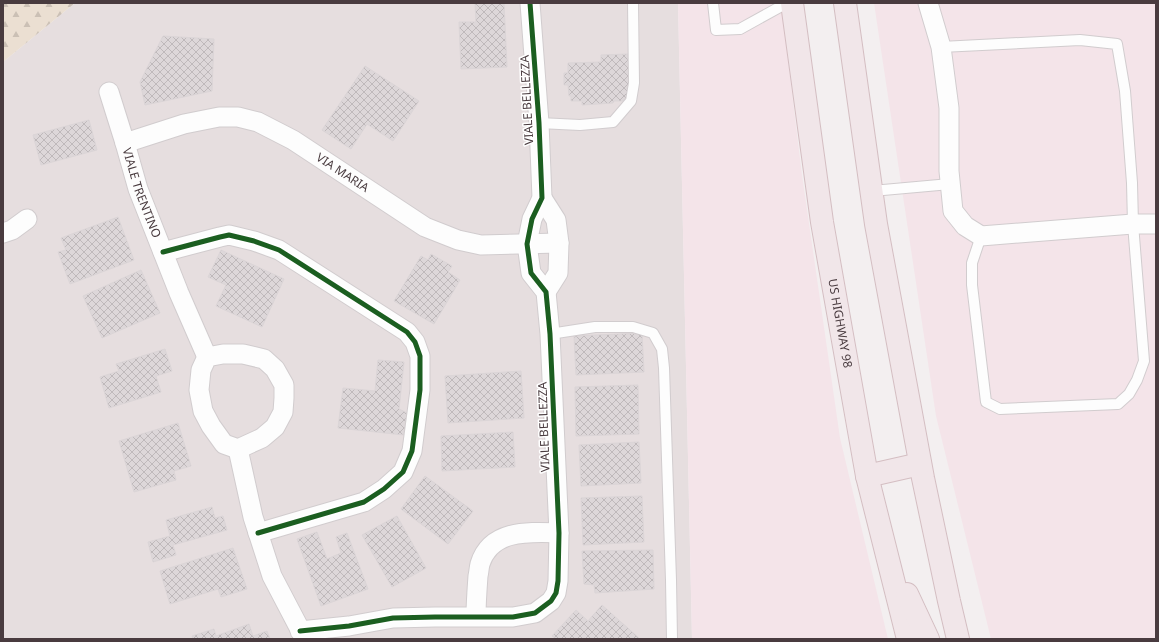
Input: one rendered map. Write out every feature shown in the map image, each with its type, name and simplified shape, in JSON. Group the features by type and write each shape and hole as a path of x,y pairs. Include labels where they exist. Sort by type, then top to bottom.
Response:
{"main road":[{"name":"US HIGHWAY 98","path":"792,3 822,222 867,476 908,639"},
{"path":"845,3 876,224 920,464 958,639"},
{"path":"867,476 920,464"},
{"path":"883,540 928,639"}],"street":[{"name":"VIALE BELLEZZA","path":"303,635 393,618 476,616 513,617 535,613 551,601 556,593 558,581 559,533 550,334 546,292 531,273 528,244 532,219 542,198 539,123 530,3"},
{"path":"928,3 941,47 949,108 949,172 953,211 965,226 981,236 1133,224 1156,224"},
{"name":"VIALE TRENTINO","path":"109,92 138,189 179,293 207,357"},
{"name":"VIA MARIA","path":"125,143 184,124 219,117 245,118 258,122 293,140 425,227 458,240 481,245 559,243"},
{"path":"542,198 556,220 559,243 558,273 546,292"},
{"path":"3,233 12,230 27,219"},
{"path":"163,252 229,235 254,241 280,250 407,332 415,342 420,356 420,390 412,451 403,472 384,489 364,502 258,533"},
{"path":"223,354 243,354 264,359 275,370 284,385 283,412 275,427 262,438 238,450 224,444 211,426 203,410 199,390 201,370 207,357 223,354"},
{"path":"238,450 258,533 272,576 303,635"},
{"path":"476,616 480,565 485,553 493,544 510,535 527,532 559,533"}],"lane":[{"path":"539,123 580,125 613,122 631,101 634,83 633,3"},
{"path":"712,3 716,30 740,29 787,3"},
{"path":"941,47 1080,40 1117,44 1125,91 1132,183 1133,224 1144,362 1130,394 1118,404 1000,409 986,402 972,285 972,263 981,236"},
{"path":"872,191 950,184"},
{"path":"550,334 596,327 633,327 653,333 662,349 664,368 672,639"}],"shaded area":[{"path":"75,3 678,3 692,639 3,639 3,62"},
{"path":"678,3 781,3 802,175 840,438 888,639 692,639"},
{"path":"874,3 1156,3 1156,639 991,639 936,416"}],"green space":[{"path":"3,3 75,3 3,62"}],"building":[{"path":"475,3 504,3 507,67 461,69 459,22 476,22"},
{"path":"163,36 214,39 212,91 145,105 140,82"},
{"path":"628,54 630,101 614,101 613,103 582,105 582,101 571,101 568,85 564,85 564,73 568,73 568,63 601,62 601,55"},
{"path":"365,66 419,101 393,141 367,124 351,149 322,130"},
{"path":"89,120 97,150 41,165 33,135"},
{"path":"118,217 134,260 70,284 58,252 66,250 61,238"},
{"path":"221,250 284,279 262,327 216,306 226,285 208,277"},
{"path":"431,254 452,266 448,272 460,280 434,324 394,301 421,256 428,260"},
{"path":"141,270 160,313 102,338 83,296"},
{"path":"642,333 644,372 576,375 574,336"},
{"path":"165,349 172,371 156,376 161,392 109,408 100,377 119,371 116,364"},
{"path":"378,360 404,362 399,409 407,413 404,435 338,428 343,388 375,391"},
{"path":"521,371 524,418 448,423 445,376"},
{"path":"638,385 639,434 576,436 575,387"},
{"path":"178,423 191,466 174,471 176,480 134,492 119,441"},
{"path":"513,432 515,467 442,471 441,436"},
{"path":"639,442 641,483 581,486 579,445"},
{"path":"425,476 473,511 448,544 401,509"},
{"path":"642,496 644,542 583,545 581,498"},
{"path":"212,507 215,518 223,516 227,530 173,545 176,555 153,562 148,542 170,536 166,520"},
{"path":"397,516 426,568 392,587 362,535"},
{"path":"317,532 327,559 341,553 336,537 347,533 368,589 321,606 297,539"},
{"path":"233,548 247,589 221,597 218,589 170,604 160,571"},
{"path":"653,550 654,589 595,593 594,585 584,584 582,551"},
{"path":"602,605 640,639 556,639 552,636 576,610 588,621"},
{"path":"249,624 253,636 267,631 270,639 193,639 192,636 214,629 216,636"}],"cycle path":[{"path":"300,631 349,626 393,618 513,617 535,613 551,601 556,593 558,581 559,533 550,334 546,292 531,273 527,244 532,219 542,198 539,123 530,3"},
{"path":"163,252 229,235 254,241 279,250 407,332 415,342 420,356 420,390 412,451 403,472 384,489 364,502 258,533"}]}
